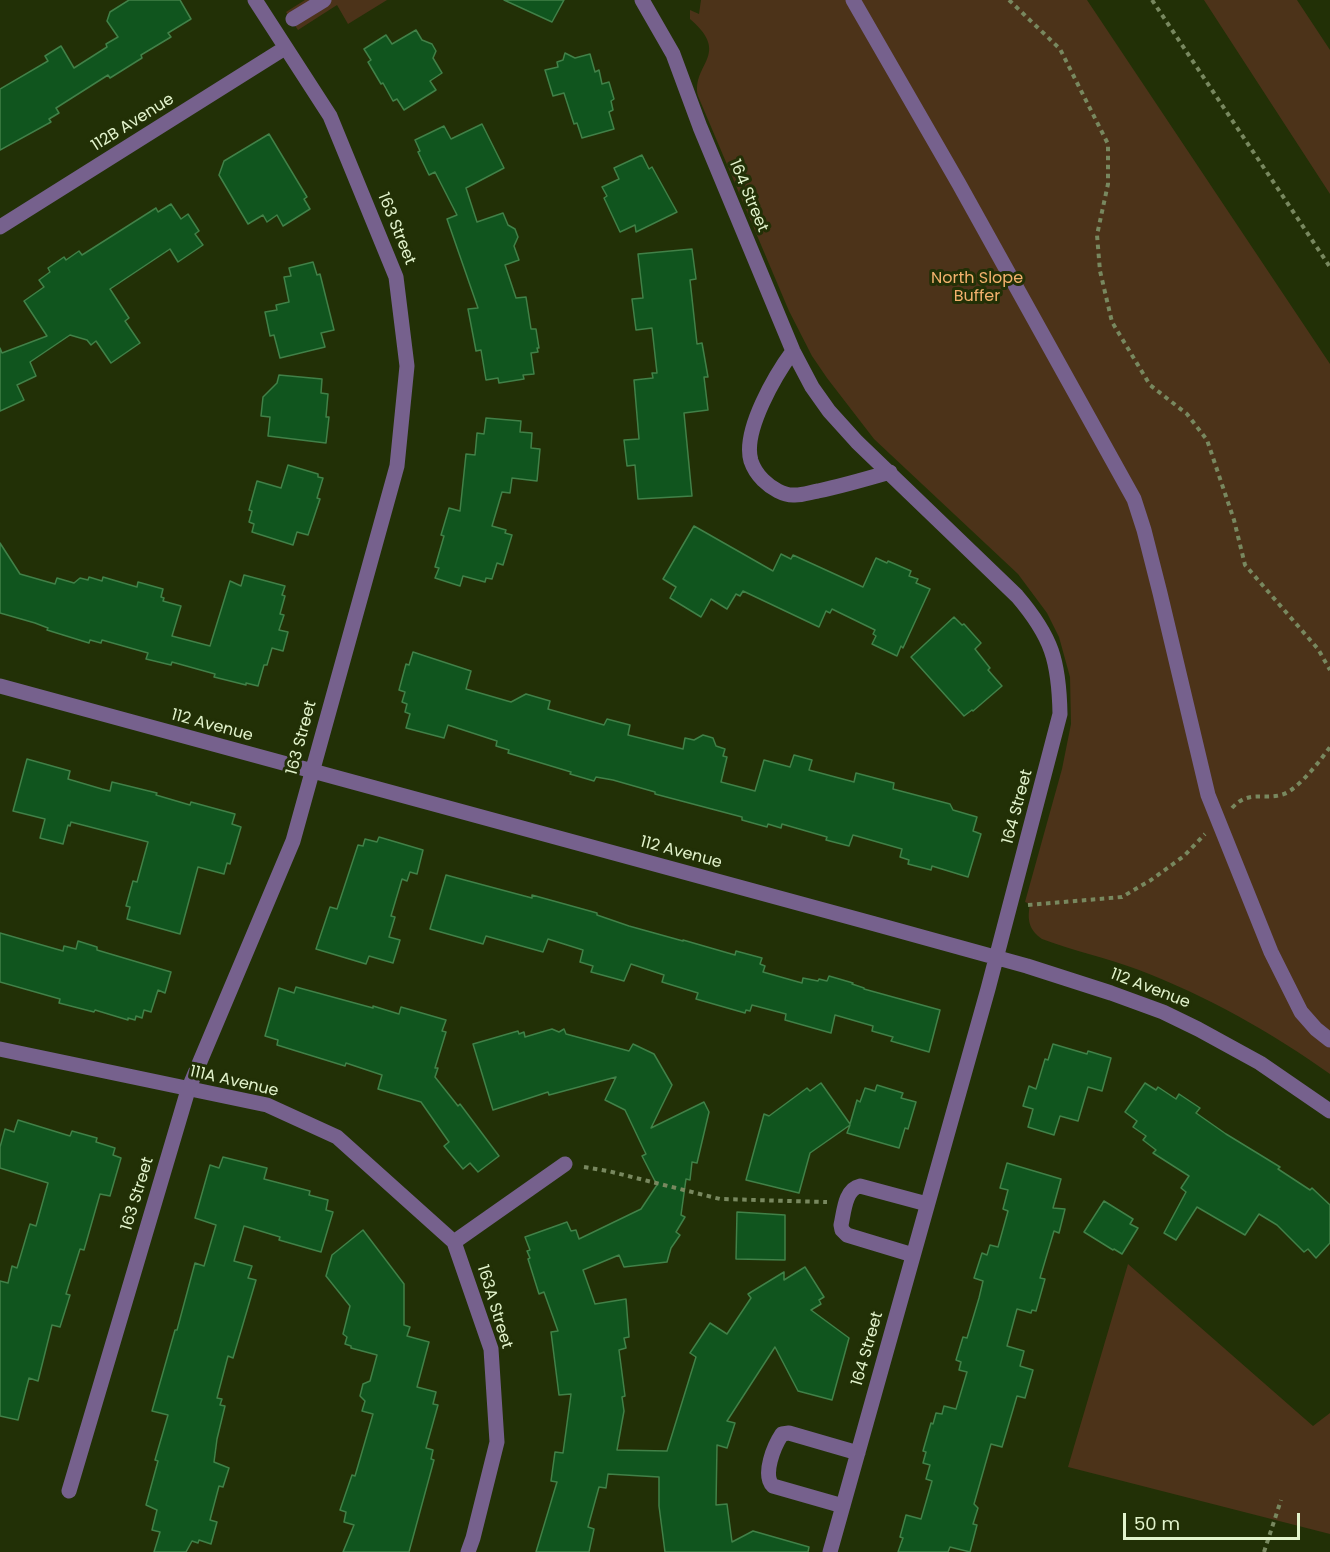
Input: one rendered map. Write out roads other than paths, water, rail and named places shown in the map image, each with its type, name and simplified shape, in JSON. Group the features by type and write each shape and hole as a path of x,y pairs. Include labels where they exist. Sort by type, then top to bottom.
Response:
{"street":[{"name":"163 Street","path":"69,1491 188,1090 293,841 397,466 407,366 396,277 330,117 255,0"},
{"path":"293,19 324,0"},
{"name":"164 Street","path":"642,0 673,54 700,126 793,351 812,387 829,411 857,442 1023,602 1044,632 1057,669 1060,714 996,958 830,1552"},
{"path":"853,0 959,184 1134,499 1160,593 1208,795 1276,962 1301,1012 1316,1029 1330,1040"},
{"name":"112B Avenue","path":"0,227 285,48"},
{"path":"793,351 769,388 752,434 749,447 751,461 759,476 768,486 794,496 852,484 890,472"},
{"name":"112 Avenue","path":"0,686 996,958 1111,993 1163,1012 1198,1029 1260,1063 1330,1112"},
{"name":"111A Avenue","path":"0,1049 267,1105 337,1137 454,1242"},
{"path":"454,1242 565,1164"},
{"path":"913,1255 847,1235 842,1230 841,1225 850,1192 854,1187 860,1186 927,1204"},
{"name":"163A Street","path":"454,1242 491,1349 497,1442 468,1552"},
{"path":"843,1506 773,1486 768,1475 777,1441 782,1434 789,1433 858,1453"}],"park label":[{"name":"North Slope Buffer","path":"977,288"}]}
